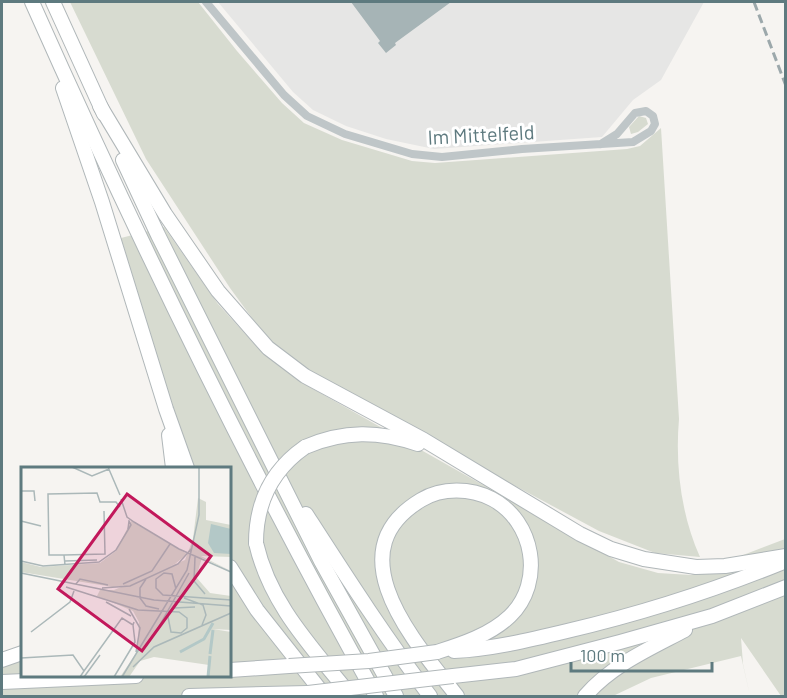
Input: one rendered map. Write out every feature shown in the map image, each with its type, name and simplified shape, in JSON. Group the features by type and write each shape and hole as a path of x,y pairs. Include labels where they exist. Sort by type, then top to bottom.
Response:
{"highway":[{"path":"32,2 123,204 217,397 312,580 376,696"},
{"path":"53,2 144,206 321,561 396,696"},
{"path":"42,23 187,467"},
{"path":"100,106 165,214 218,291 268,348 304,376 449,454 596,542 644,559 696,567 725,566 786,556"},
{"path":"166,409 173,467"},
{"path":"351,696 281,606 264,570 256,543 257,520 268,488 288,461 305,447 341,435 368,433 394,436 449,454"},
{"path":"263,446 351,587 392,647 430,696"},
{"path":"437,652 477,638 510,616 519,605 531,574 531,558 527,540 518,522 505,508 492,499 474,492 456,490 440,492 414,504 393,527 386,540 383,557 387,592 397,613 407,631 457,696"},
{"path":"231,670 369,661 437,652 478,650 614,620 731,583 786,561"},
{"path":"231,569 257,610 325,696"},
{"path":"189,696 303,695 516,669 712,616 786,587"},
{"path":"585,696 608,674 624,663 712,616"},
{"path":"2,660 21,653"},
{"path":"2,682 98,677"}],"street":[{"name":"Im Mittelfeld","path":"206,2 284,95 307,116 345,134 412,154 442,157 633,142 651,131 655,124 653,116 646,111 635,113 617,134 601,144"}],"shaded area":[{"path":"70,2 198,2 282,103 304,123 342,140 412,161 435,163 627,149 640,146 661,128 679,419 679,472 688,524 700,557 655,553 599,531 426,438 303,368 271,344 230,288 146,159"},
{"path":"218,2 704,2 661,80 633,100 602,137 434,149 386,139 346,126 313,110 293,92"},
{"path":"639,116 646,118 648,124 638,132 631,134 629,127"},
{"path":"164,227 218,304 259,349 299,381 619,562 658,573 691,575 785,539 785,696 781,696 741,638 743,664 750,696 741,656 651,678 613,696 2,696 2,664 21,655 21,677 231,677 231,467 177,467 147,323 121,238"}],"building":[{"path":"351,2 451,2 395,43 396,45 386,53 378,43 380,41"}],"railway":[{"path":"754,2 786,86"}]}
